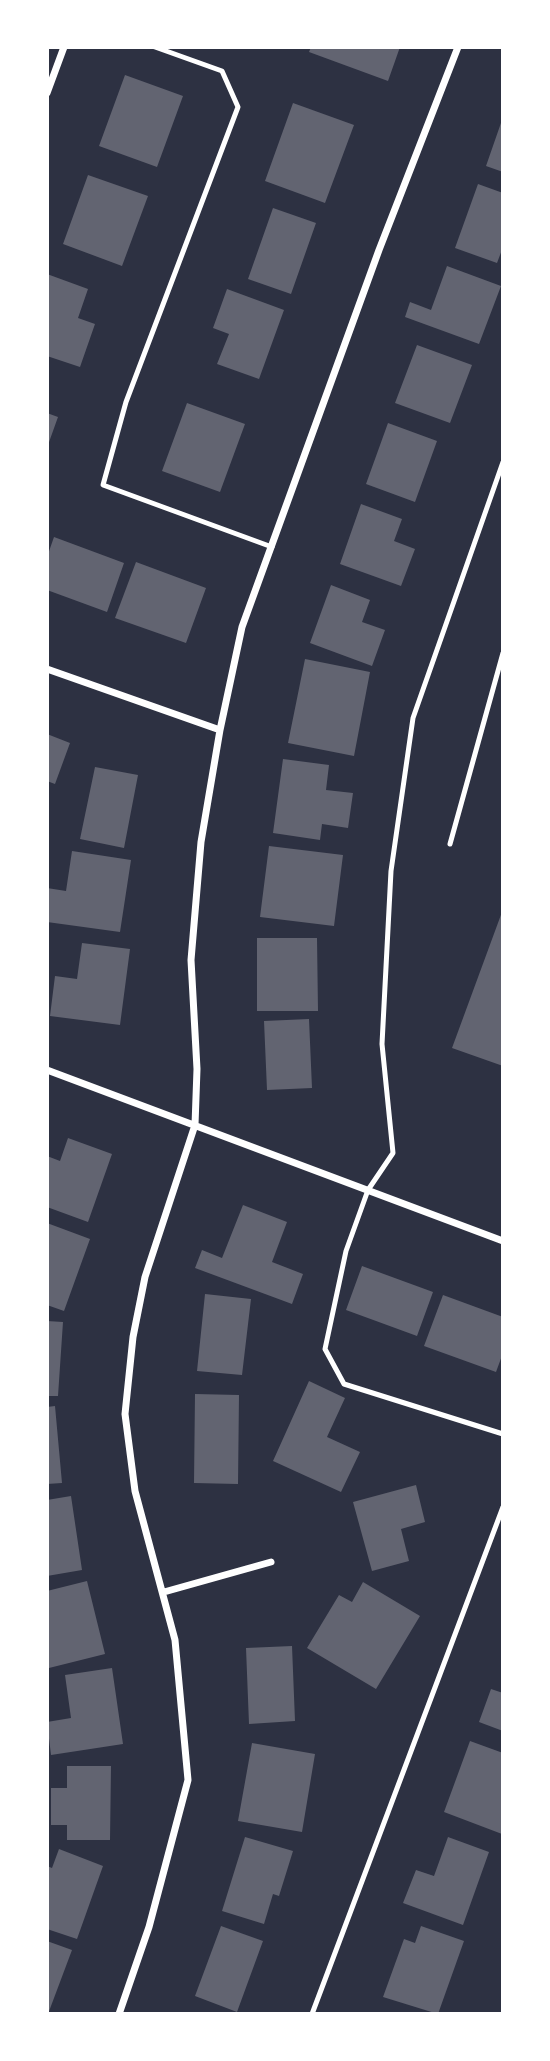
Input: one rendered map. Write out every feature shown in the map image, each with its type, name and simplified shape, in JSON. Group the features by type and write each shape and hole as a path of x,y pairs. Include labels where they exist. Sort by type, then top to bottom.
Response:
{"street":[{"path":"47,93 64,47"},
{"path":"119,2014 149,1927 188,1780 175,1640 135,1491 125,1414 133,1337 145,1277 195,1125 197,1069 191,960 201,842 220,730 242,627 379,250 458,47"},
{"path":"47,669 220,730"},
{"path":"47,1070 503,1241"},
{"path":"164,1591 271,1562"}],"lane":[{"path":"155,47 222,72 238,107 126,402 103,485 272,547"},
{"path":"503,462 413,718 391,871 382,1044 393,1153 368,1190 346,1251 325,1349 345,1384 503,1434"},
{"path":"450,845 503,653"},
{"path":"312,2014 503,1507"}],"building":[{"path":"311,47 400,47 388,81 309,52"},
{"path":"125,75 183,96 157,167 99,146"},
{"path":"293,103 354,125 325,203 265,181"},
{"path":"503,120 503,172 486,166"},
{"path":"88,175 148,196 122,266 63,244"},
{"path":"478,184 503,193 503,247 497,263 455,248"},
{"path":"273,208 316,223 291,294 248,279"},
{"path":"447,266 501,286 479,344 405,317 410,302 431,310"},
{"path":"47,274 88,289 78,318 95,324 80,367 47,356"},
{"path":"227,289 284,310 259,379 217,364 229,334 213,328"},
{"path":"417,345 472,365 450,423 395,403"},
{"path":"187,403 245,424 220,492 162,471"},
{"path":"47,413 58,417 48,445 47,445"},
{"path":"388,423 437,441 415,502 366,484"},
{"path":"361,504 402,519 394,541 415,549 401,586 340,564"},
{"path":"54,537 124,563 107,612 47,590 47,557"},
{"path":"136,562 206,588 186,643 115,618"},
{"path":"331,585 370,600 362,622 385,630 372,666 310,643"},
{"path":"305,659 370,672 354,756 288,743"},
{"path":"47,734 70,743 55,784 47,781"},
{"path":"283,759 329,765 326,790 353,793 348,828 322,824 320,840 273,833"},
{"path":"95,767 138,775 124,848 80,839"},
{"path":"269,846 343,855 334,926 260,917"},
{"path":"72,851 131,860 120,932 47,922 47,888 66,891"},
{"path":"503,912 503,1066 452,1048"},
{"path":"257,938 317,938 318,1011 257,1011"},
{"path":"82,943 130,949 120,1025 50,1016 55,976 77,979"},
{"path":"309,1019 312,1088 267,1090 264,1021"},
{"path":"68,1138 112,1154 88,1222 47,1207 47,1156 60,1161"},
{"path":"243,1205 287,1222 272,1262 303,1274 292,1304 195,1268 202,1250 222,1258"},
{"path":"47,1223 90,1239 64,1311 47,1305"},
{"path":"362,1266 433,1292 417,1336 346,1310"},
{"path":"205,1294 251,1299 242,1375 197,1371"},
{"path":"443,1295 503,1317 503,1353 496,1372 424,1346"},
{"path":"47,1321 63,1322 58,1396 47,1396"},
{"path":"309,1381 345,1398 327,1437 360,1452 341,1492 273,1461"},
{"path":"195,1394 239,1395 238,1484 194,1483"},
{"path":"55,1406 62,1483 47,1484 47,1407"},
{"path":"416,1485 425,1522 401,1529 409,1561 372,1571 353,1502"},
{"path":"71,1496 82,1570 47,1576 47,1500"},
{"path":"87,1581 105,1654 49,1668 47,1591"},
{"path":"363,1582 420,1616 376,1689 307,1648 339,1595 352,1602"},
{"path":"292,1646 295,1721 249,1724 246,1648"},
{"path":"112,1668 123,1744 51,1755 47,1722 71,1718 65,1675"},
{"path":"491,1689 503,1693 503,1731 479,1722"},
{"path":"470,1741 503,1753 502,1834 444,1812"},
{"path":"252,1743 315,1754 302,1832 238,1821"},
{"path":"67,1766 111,1766 110,1840 67,1840 67,1825 51,1825 51,1788 67,1788"},
{"path":"245,1837 293,1851 279,1896 273,1894 264,1924 222,1911"},
{"path":"448,1837 489,1852 463,1925 403,1903 416,1870 434,1876"},
{"path":"59,1849 103,1866 77,1939 47,1929 47,1866 52,1868"},
{"path":"221,1926 263,1941 237,2012 195,1996"},
{"path":"421,1926 464,1941 438,2014 383,1997 404,1939 415,1943"},
{"path":"47,1941 72,1950 48,2014 47,2014"}]}
